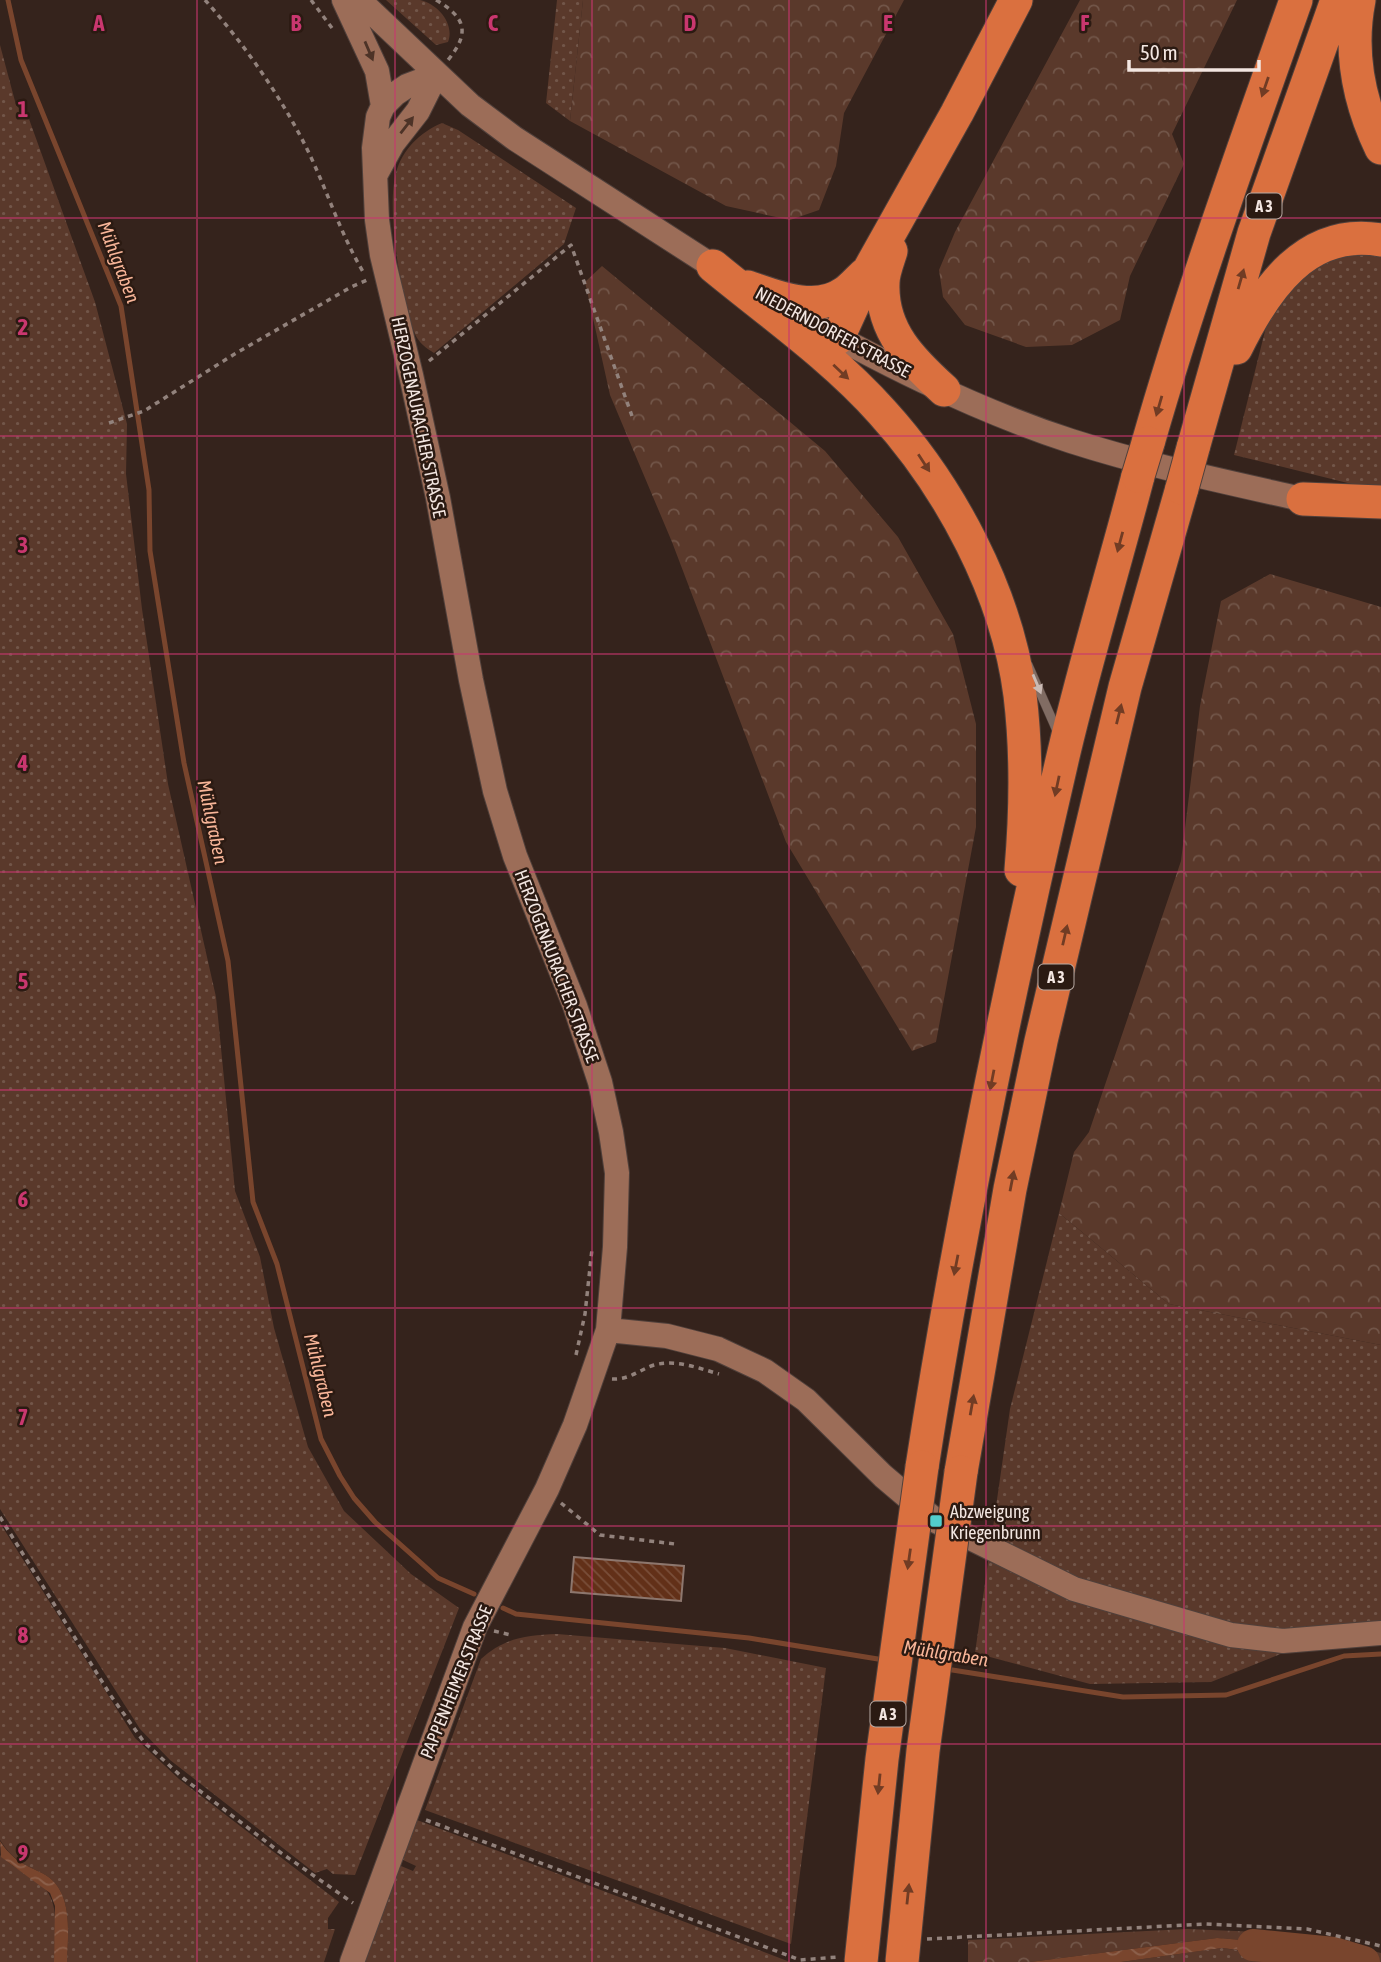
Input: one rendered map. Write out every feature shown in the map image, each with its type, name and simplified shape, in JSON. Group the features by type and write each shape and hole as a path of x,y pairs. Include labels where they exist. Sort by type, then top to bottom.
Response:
{"highway":[{"path":"838,338 869,270 1016,0"},
{"name":"A 3","path":"861,1962 882,1759 922,1467 943,1339 1001,1036 1065,749 1138,476 1219,216 1296,0"},
{"name":"A 3","path":"902,1962 923,1751 961,1472 1010,1189 1041,1041 1125,687 1202,415 1254,233 1337,0"},
{"path":"1359,0 1355,43 1357,82 1369,122 1381,148"},
{"path":"901,215 882,281 886,312 894,334 904,350 914,363 944,390"},
{"path":"1202,415 1256,310 1287,271 1311,251 1339,240 1381,240"},
{"path":"713,266 833,365 881,410 918,453 953,509 984,570 1004,625 1020,693 1025,757 1024,838 1001,1036"},
{"path":"745,286 786,299 816,303 844,293 869,270"},
{"path":"1303,499 1381,502"}],"street":[{"path":"344,0 369,49 377,71 383,106"},
{"name":"NIEDERNDORFER STRASSE","path":"359,0 436,75 514,138 745,286 838,338 944,390 1112,454 1381,517"},
{"path":"383,106 407,86 436,75"},
{"path":"376,175 393,144 425,100 436,75"},
{"name":"HERZOGENAURACHER STRASSE","path":"383,106 374,134 377,220 382,255 411,375 495,792 519,867 575,1006 600,1082 611,1132 617,1172 615,1247 608,1330"},
{"path":"608,1330 667,1336 718,1349 765,1371 806,1400 883,1476 936,1521 1074,1589 1231,1635 1283,1641 1381,1633"},
{"name":"PAPPENHEIMER STRASSE","path":"352,1962 475,1627 547,1489 575,1425 608,1330"}],"lane":[{"path":"1004,625 1031,670 1065,749"}],"path":[{"path":"109,423 144,411 233,355 351,287 368,280 349,249 306,147 264,75 205,0"},
{"path":"436,0 458,15 462,23 462,33 455,51 436,75"},
{"path":"411,375 571,245 632,416"},
{"path":"576,1516 600,1535 675,1545"},
{"path":"0,1517 111,1696 144,1742 194,1786 277,1850 369,1914"}],"green space":[{"path":"386,0 420,0 439,10 449,28 448,42 436,45"},
{"path":"557,0 583,0 570,121 546,103"},
{"path":"583,0 904,0 844,113 836,166 819,210 790,220 726,206 570,121"},
{"path":"1080,0 1237,0 1172,134 1184,164 1130,276 1120,320 1072,345 1026,347 965,325 943,297 939,270 955,232"},
{"path":"0,45 16,105 29,119 95,302 127,424 126,474 142,609 168,784 216,997 235,1191 260,1257 274,1328 308,1447 344,1511 411,1574 459,1608 355,1875 333,1874 327,1869 315,1873 170,1760 140,1729 0,1509"},
{"path":"442,123 458,130 576,208 564,244 434,353 417,337 405,300 396,254 393,188 396,173 407,149 426,131"},
{"path":"1359,253 1381,256 1381,489 1234,455 1272,303 1315,263"},
{"path":"602,266 825,451 898,537 953,634 976,724 976,827 936,1042 912,1051 786,842 672,542 610,395 585,282"},
{"path":"1270,574 1381,607 1381,1345 1169,1304 1059,1213 1074,1152 1089,1132 1181,861 1200,706 1221,601"},
{"path":"1059,1213 1169,1304 1381,1345 1381,1627 1340,1630 1211,1682 1090,1684 975,1653 1010,1409"},
{"path":"0,1523 135,1738 179,1779 339,1902 328,1918 328,1929 335,1929 324,1962 67,1962 67,1912 60,1889 42,1873 13,1857 0,1840"},
{"path":"557,1634 725,1648 826,1668 791,1944 425,1810 481,1659 498,1646 516,1639"},
{"path":"412,1820 790,1962 359,1962 394,1869 401,1866 413,1871 416,1866 403,1860 399,1852"},
{"path":"0,1855 45,1888 50,1896 55,1917 54,1962 0,1962"},
{"path":"1187,1929 1260,1932 1328,1939 1381,1953 1381,1962 1323,1962 1295,1957 1295,1944 1217,1938 1030,1962 968,1962 968,1940"},
{"path":"1222,1948 1323,1962 1121,1962"}],"water":[{"path":"0,1841 13,1857 42,1873 60,1889 67,1912 67,1962 54,1962 55,1906 50,1893 1,1857"},
{"path":"1217,1938 1296,1944 1295,1957 1222,1948 1121,1962 1030,1962"}],"building":[{"path":"574,1557 684,1566 681,1601 571,1592"}],"waterway":[{"name":"Mühlgraben","path":"8,0 21,60 121,306 149,490 150,551 184,763 228,961 253,1202 277,1264 321,1439 354,1498 375,1522 438,1578 474,1594"},
{"name":"Mühlgraben","path":"503,1608 516,1614 749,1638 884,1660"},
{"name":"Mühlgraben","path":"946,1669 1123,1697 1226,1695 1344,1656 1381,1654"},
{"path":"1253,1945 1334,1953 1364,1962"}],"place":[{"name":"Abzweigung Kriegenbrunn","path":"936,1521"}]}
